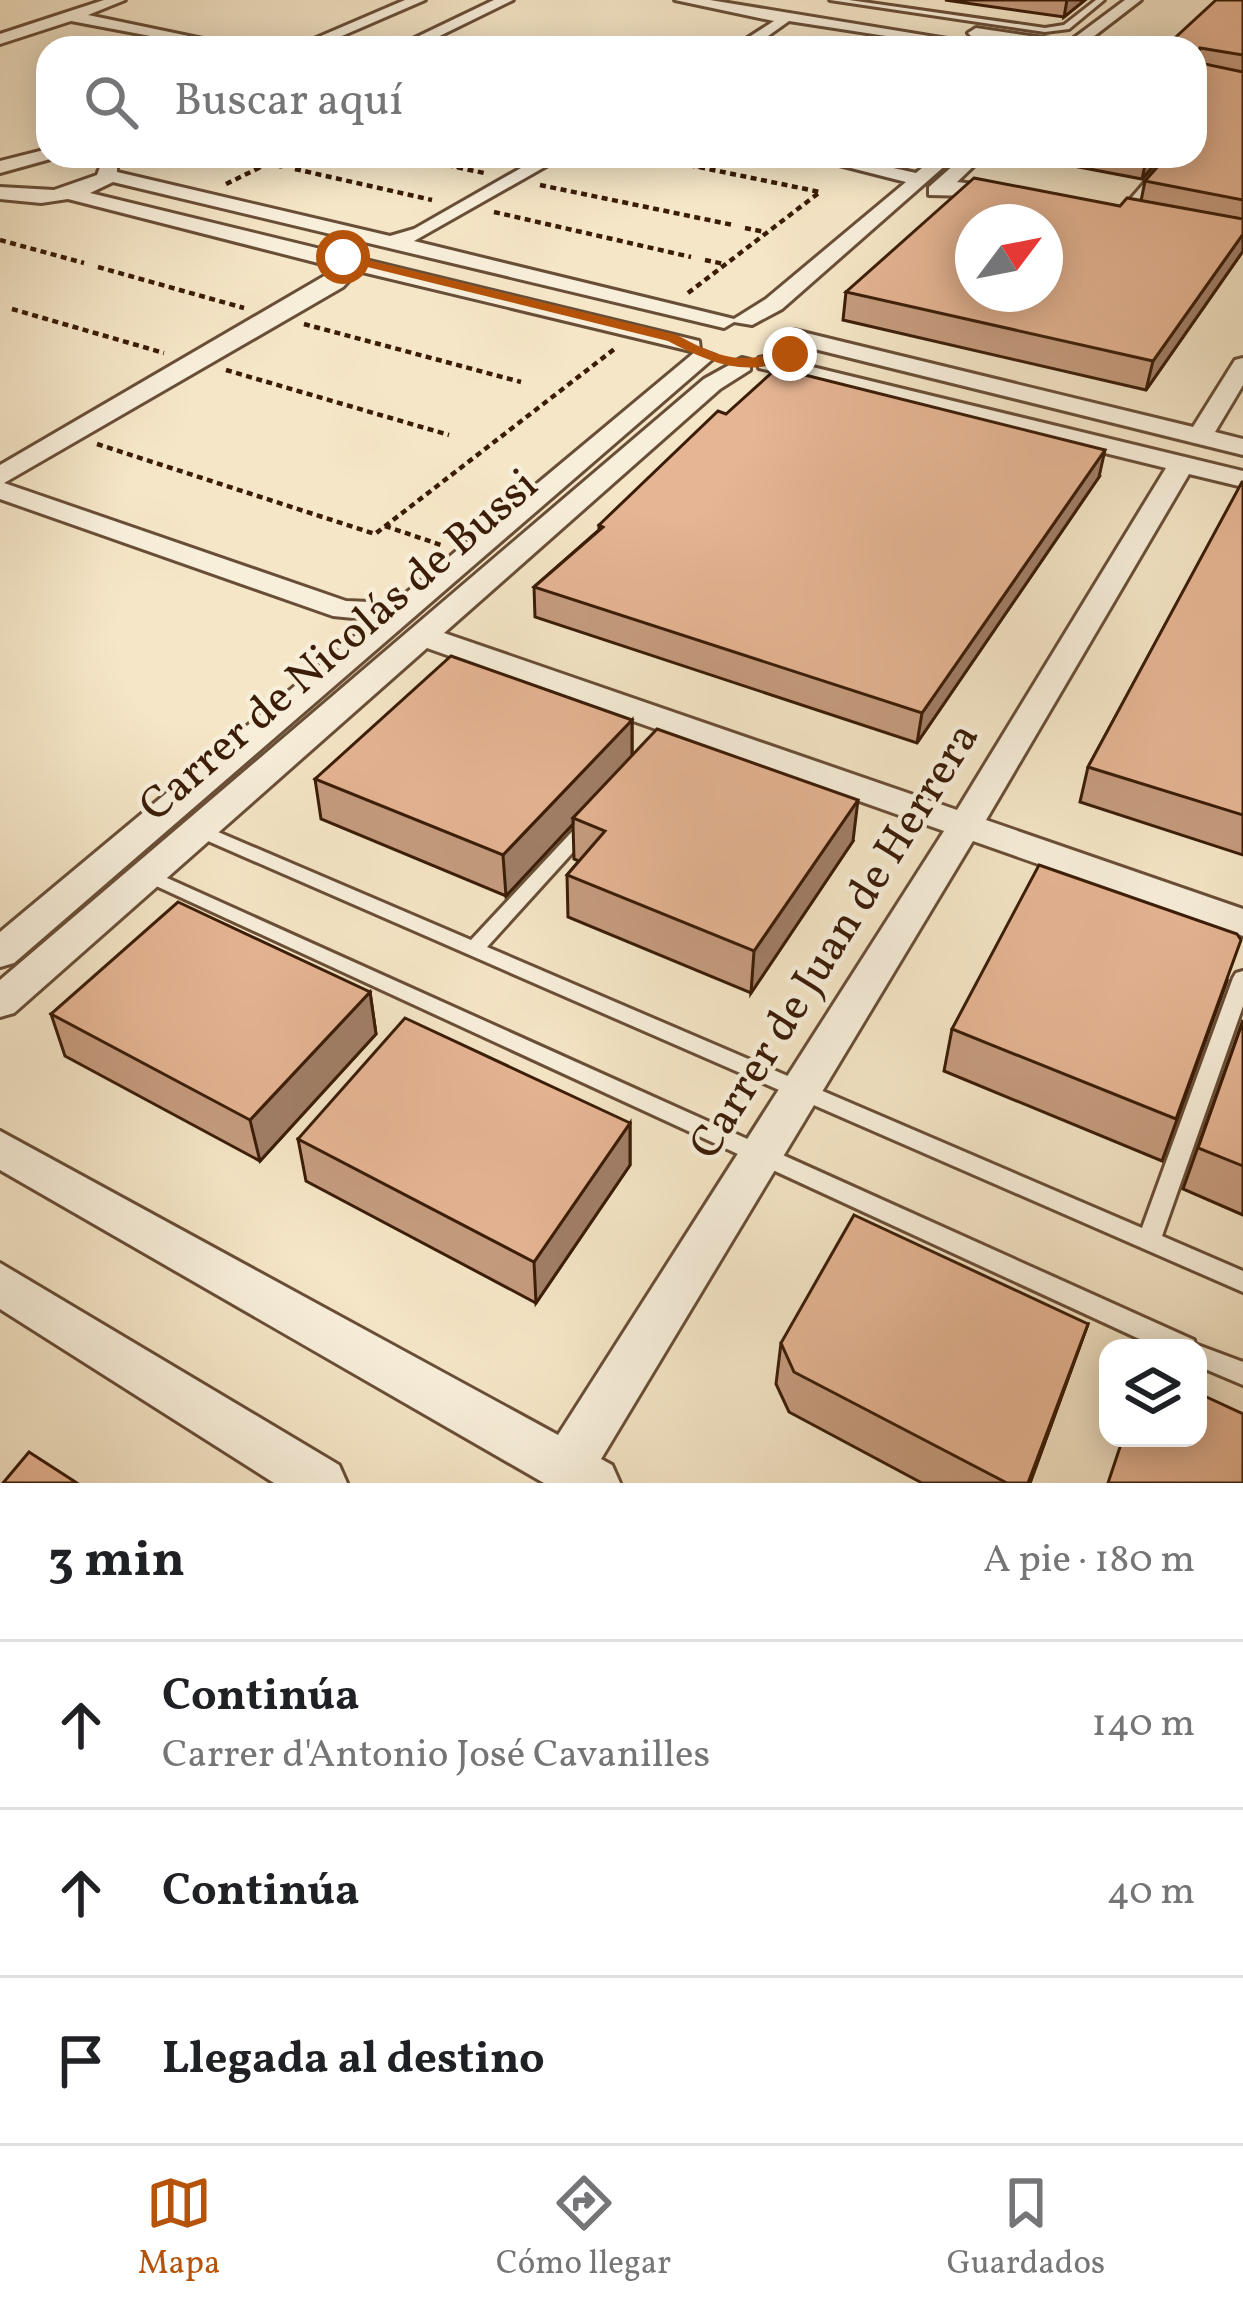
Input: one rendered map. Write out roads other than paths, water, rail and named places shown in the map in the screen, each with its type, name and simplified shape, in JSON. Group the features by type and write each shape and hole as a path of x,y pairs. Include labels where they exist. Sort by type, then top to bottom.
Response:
{"street":[{"path":"0,40 118,0"},
{"path":"330,36 418,0"},
{"path":"428,36 506,0"},
{"path":"682,0 915,36"},
{"path":"756,0 994,36"},
{"path":"1076,36 1134,0"},
{"path":"1114,36 1155,0"},
{"path":"760,36 782,19 770,14"},
{"path":"70,16 175,36"},
{"path":"0,151 27,158"},
{"path":"0,167 36,156"},
{"path":"0,193 40,198 68,194 92,186 112,168"},
{"path":"121,168 387,243 789,333 1191,450 1243,479"},
{"path":"387,243 421,233 534,168"},
{"path":"869,168 920,179"},
{"path":"734,320 774,304 933,168"},
{"path":"789,333 798,310 962,168"},
{"path":"942,186 1041,198"},
{"path":"68,194 343,257 754,364 1191,450 1243,447"},
{"path":"0,219 40,198"},
{"path":"0,476 335,282 349,269 343,257"},
{"name":"Carrer de Nicolás de Bussi","path":"0,1002 198,830 698,351 698,329 734,320"},
{"name":"Carrer de Nicolás de Bussi","path":"0,953 719,377 790,354 789,333"},
{"name":"Carrer de Juan de Herrera","path":"580,1475 760,1155 1243,365"},
{"path":"0,490 343,610 414,624 671,735 965,826 1243,923"},
{"path":"0,1149 580,1475"},
{"path":"0,1284 321,1483"}],"lane":[{"path":"834,0 1045,30 1066,27 1100,0"},
{"path":"1122,214 1162,168"},
{"path":"474,949 601,812"},
{"path":"198,830 1243,1282"},
{"path":"147,875 1165,1339"},
{"path":"1149,1240 1243,978"},
{"path":"1207,1358 1243,1374"}]}
